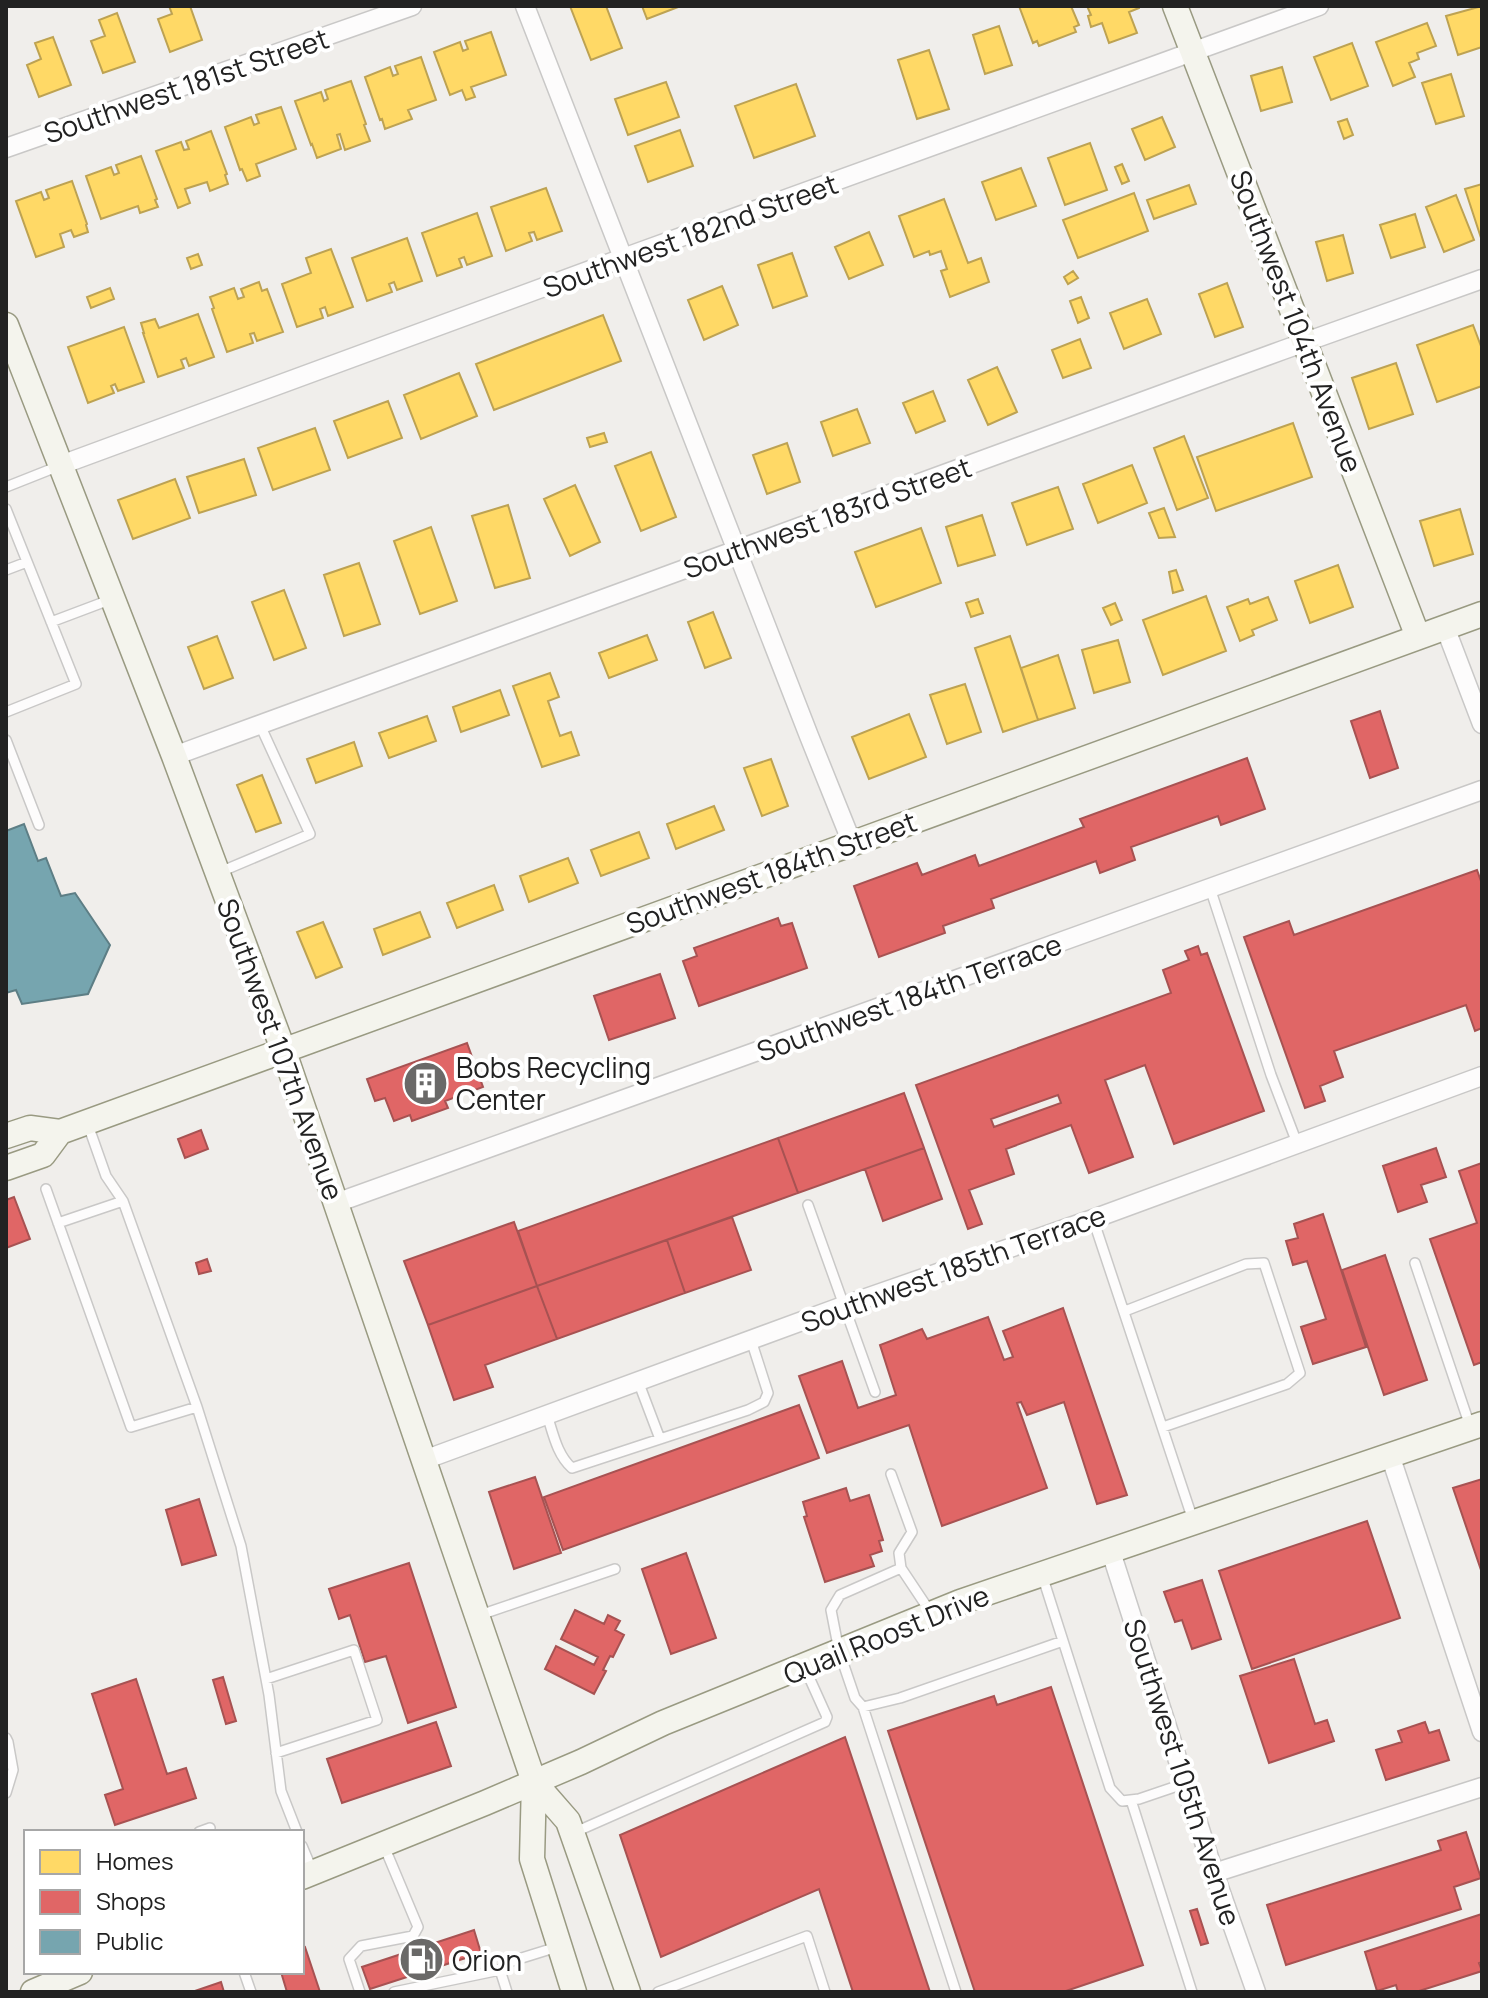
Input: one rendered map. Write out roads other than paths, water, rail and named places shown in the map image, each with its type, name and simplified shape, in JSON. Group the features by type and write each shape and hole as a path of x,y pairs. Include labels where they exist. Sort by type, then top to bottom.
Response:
{"main road":[{"name":"Southwest 104th Avenue","path":"1175,6 1418,637"},
{"name":"Southwest 107th Avenue","path":"6,325 174,756 283,1049 534,1782 532,1859 574,1992"},
{"name":"Southwest 184th Street","path":"8,1130 30,1128 60,1132 1482,614"},
{"name":"Southwest 184th Street","path":"6,1168 43,1155 60,1132"},
{"name":"Quail Roost Drive","path":"307,1874 534,1782 663,1723 931,1613 1476,1426"},
{"name":"Southwest 107th Avenue","path":"534,1782 568,1821 628,1992"},
{"path":"33,1992 75,1974"}],"street":[{"name":"Southwest 181st Street","path":"6,148 412,6"},
{"path":"525,6 852,843"},
{"name":"Southwest 182nd Street","path":"61,465 1319,6"},
{"name":"Southwest 183rd Street","path":"174,756 1482,279"},
{"path":"1445,627 1482,724"},
{"name":"Southwest 184th Terrace","path":"336,1203 1482,790"},
{"name":"Southwest 185th Terrace","path":"424,1460 1482,1076"},
{"path":"1390,1455 1482,1732"},
{"name":"Southwest 105th Avenue","path":"1111,1552 1214,1873 1256,1992"},
{"path":"1214,1873 1482,1787"}],"lane":[{"path":"6,487 61,465"},
{"path":"6,509 76,684 6,712"},
{"path":"6,570 27,562"},
{"path":"51,622 112,599"},
{"path":"217,873 310,834 260,724"},
{"path":"6,740 39,825"},
{"path":"1210,888 1271,1075 1297,1143"},
{"path":"87,1122 106,1176 123,1201 197,1407 241,1546 266,1679 281,1791 296,1830"},
{"path":"46,1189 131,1427 197,1407"},
{"path":"58,1223 123,1201"},
{"path":"808,1205 875,1392"},
{"path":"1093,1219 1194,1523"},
{"path":"1125,1311 1246,1264 1264,1263 1300,1373 1287,1384 1163,1427"},
{"path":"1415,1263 1476,1426"},
{"path":"547,1415 560,1452 572,1468 748,1410 764,1402 768,1393 751,1340"},
{"path":"638,1381 660,1439"},
{"path":"891,1474 912,1532 899,1553 901,1568 931,1613"},
{"path":"901,1568 840,1595 831,1610 839,1651 855,1698 863,1707 956,1992"},
{"path":"477,1616 615,1569"},
{"path":"1042,1575 1110,1788 1122,1801 1186,1783"},
{"path":"863,1707 900,1698 1063,1641"},
{"path":"266,1679 354,1650 377,1720 276,1753"},
{"path":"573,1833 825,1722 827,1717 804,1666"},
{"path":"6,1738 13,1770 6,1793"},
{"path":"1131,1800 1192,1992"},
{"path":"204,1830 210,1828"},
{"path":"360,1992 349,1959 361,1946 413,1936 418,1927 383,1844"},
{"path":"658,1992 807,1936 825,1992"},
{"path":"394,1992 500,1970 509,1962 559,1946"},
{"path":"500,1970 507,1992"},
{"path":"693,1980 697,1992"}],"place":[{"name":"Bobs Recycling Center","path":"425,1083"},
{"name":"Orion","path":"421,1960"}]}
